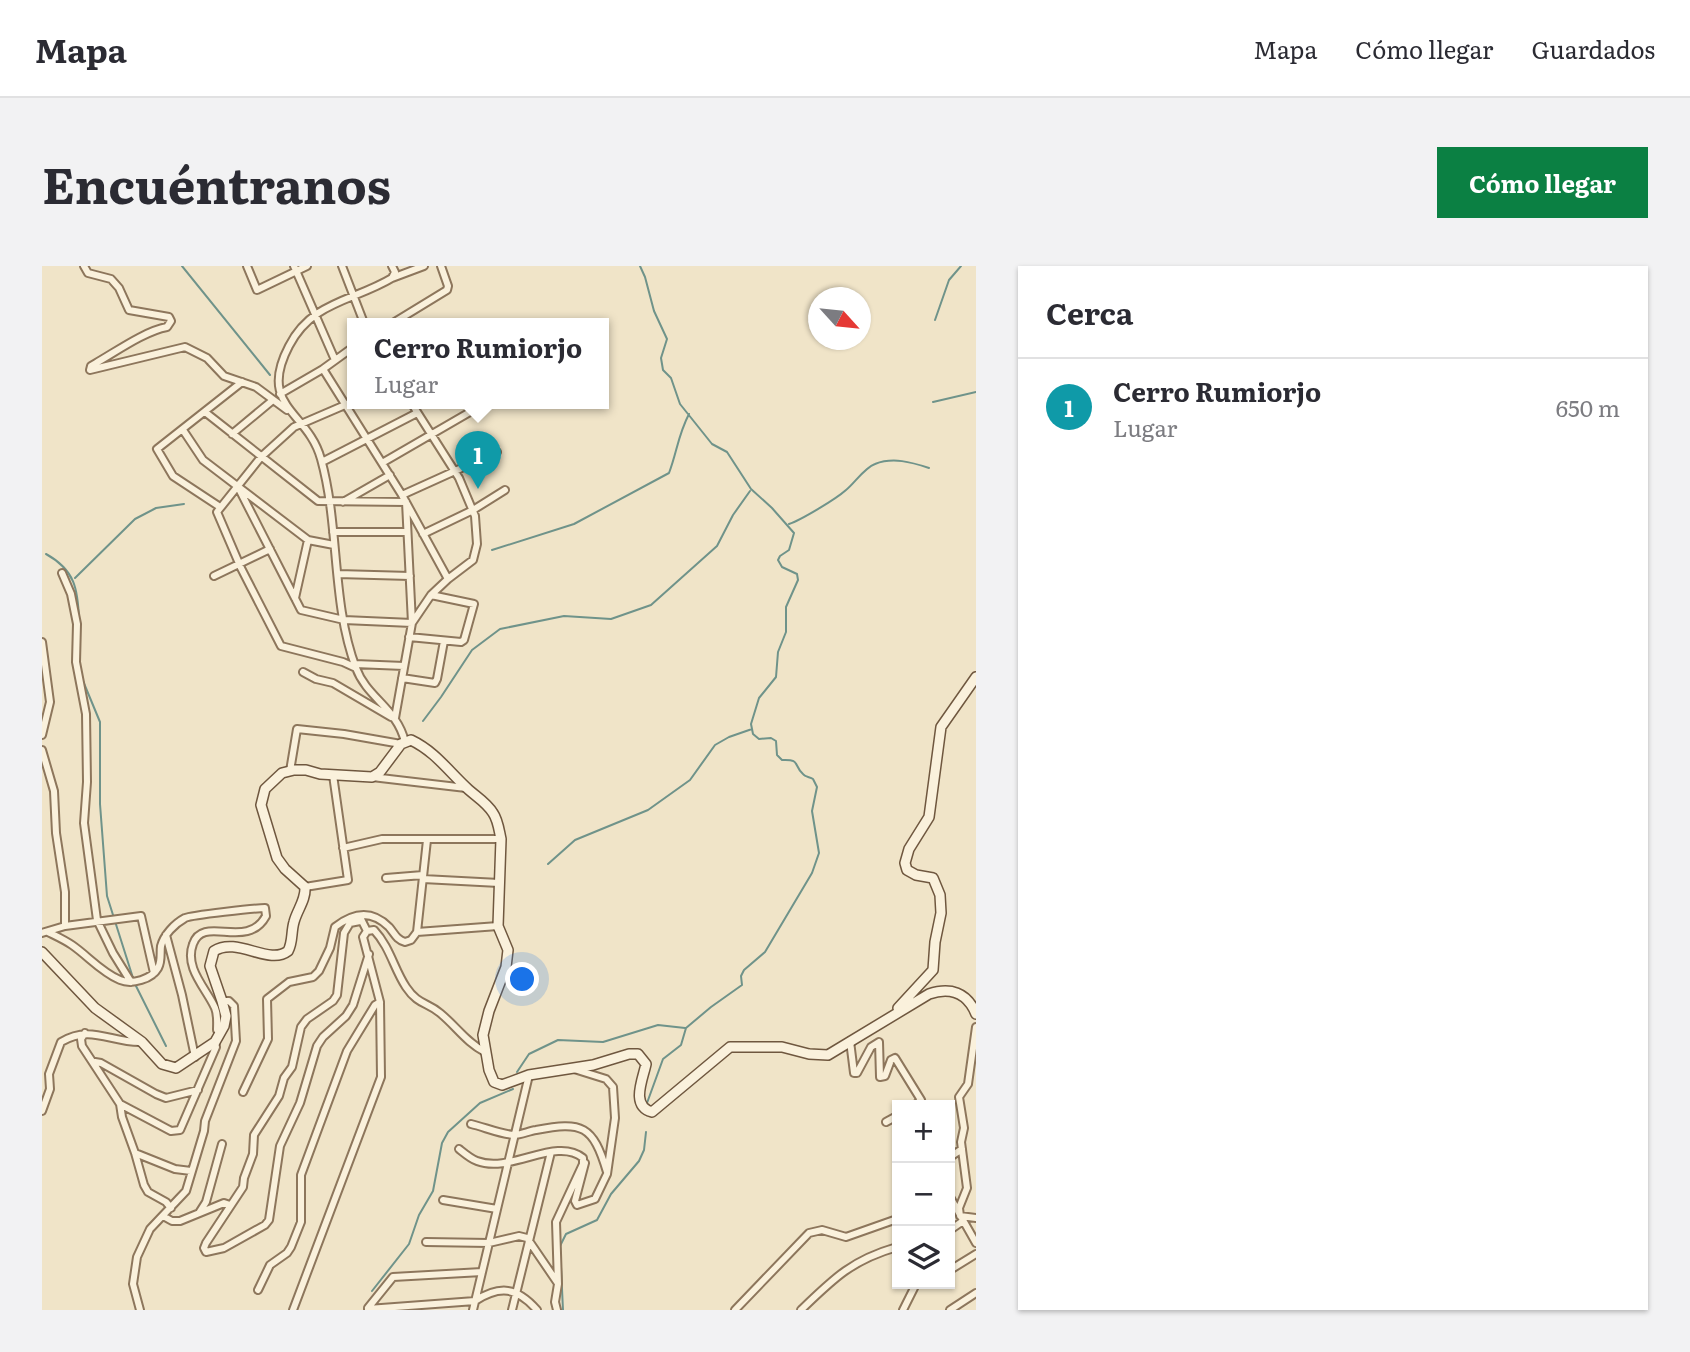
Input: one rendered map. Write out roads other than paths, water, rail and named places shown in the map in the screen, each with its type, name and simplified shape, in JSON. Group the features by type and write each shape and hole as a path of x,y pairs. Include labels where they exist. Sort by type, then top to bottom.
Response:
{"main road":[{"path":"893,1015 933,970 935,943 942,913 940,895 933,878 916,875 907,870 905,863 916,836 929,817 941,727 976,677"},
{"path":"42,952 95,1008 142,1042 162,1064 176,1068 218,1038 226,1016 211,975 210,961 214,951 231,947 283,956 291,945 294,922 305,887 277,858 261,805 265,789 274,779 290,771 306,770 333,775 372,777 380,772 403,743 411,740 426,747 446,764 468,789 485,803 493,813 501,839 498,926 508,950 506,967 483,1035 489,1070 494,1082 502,1085 529,1075 638,1054 646,1064 639,1094 641,1106 652,1112 730,1046 782,1046 820,1056 837,1051 929,994 942,990 963,995 976,1014"}],"street":[{"path":"84,266 88,273 111,279 119,288 128,310 169,317 172,320 167,327 150,330 138,340 90,366 90,370 185,347 206,358 223,376 256,387 274,400 293,415 318,448 330,503 348,645 355,666 365,683 389,709 402,731 403,743 297,729 290,771"},
{"path":"247,266 257,290 295,269 307,266"},
{"path":"341,266 362,318"},
{"path":"393,266 393,278"},
{"path":"293,415 280,394 279,379 287,349 293,338 321,309 424,266"},
{"path":"401,318 447,290 441,266"},
{"path":"295,269 335,360"},
{"path":"280,394 347,352"},
{"path":"323,369 347,401"},
{"path":"220,507 173,476 157,449 242,382"},
{"path":"232,434 274,400"},
{"path":"347,405 295,427 261,457 220,507 217,512 218,519 281,646 355,666 404,666"},
{"path":"352,409 448,579"},
{"path":"412,623 432,595 476,554 473,510 415,409"},
{"path":"205,412 318,502 406,502"},
{"path":"382,463 470,412"},
{"path":"322,462 417,413"},
{"path":"183,430 203,460 308,540 334,545"},
{"path":"402,495 496,452"},
{"path":"341,503 390,475"},
{"path":"237,485 301,610 344,620 412,623"},
{"path":"423,534 505,491"},
{"path":"395,720 412,623 406,502"},
{"path":"333,532 407,532"},
{"path":"295,598 308,540"},
{"path":"214,576 270,549"},
{"path":"62,573 71,594 77,624 76,662 86,714 87,782 84,823 97,920 131,982"},
{"path":"338,574 410,576"},
{"path":"409,637 463,642 474,604 432,595"},
{"path":"402,678 435,682 444,641"},
{"path":"42,642 50,702 42,735"},
{"path":"303,672 333,683 395,720"},
{"path":"42,750 54,791 56,833 65,892 65,926"},
{"path":"305,887 348,880 333,775"},
{"path":"372,777 468,789"},
{"path":"343,848 382,839 501,839"},
{"path":"243,1091 268,1039 267,999 289,982 313,977 319,971 330,948 335,927 348,917 373,916 388,926 398,940 411,940 417,932 427,840"},
{"path":"386,878 423,877 499,883"},
{"path":"45,933 71,944 121,981 131,982 154,973 160,962 166,935 186,918 267,909 267,916 262,924 250,933 202,932 195,937 191,947 193,969 215,1009 218,1038 185,1124 176,1132 171,1131 120,1104"},
{"path":"45,933 97,920 141,916 154,973"},
{"path":"361,918 367,931"},
{"path":"361,918 346,927 337,995 301,1027 292,1067 284,1078 279,1096 256,1128 253,1154 243,1187 206,1244 206,1252 224,1248 265,1225 269,1220 280,1146 300,1103 317,1046 353,1005 369,954"},
{"path":"417,932 498,926"},
{"path":"293,1310 381,1076 380,1002 363,937 367,931 374,930 382,939 406,988 420,1003 439,1012 465,1040 485,1052"},
{"path":"166,935 195,1057"},
{"path":"140,1310 133,1284 137,1257 150,1229 186,1191 205,1121 236,1041 234,1006 229,1000 222,1001"},
{"path":"258,1290 270,1265 291,1247 301,1222 301,1175 347,1051 375,1005 380,1002"},
{"path":"962,1219 959,1208 968,1188 962,1149 964,1128 959,1097 968,1084 976,1027"},
{"path":"42,1111 50,1089 49,1074 61,1042 85,1033 142,1042"},
{"path":"85,1033 81,1039 82,1045 120,1104 144,1185 148,1192 171,1208"},
{"path":"850,1041 854,1073 857,1073 871,1047 879,1042 880,1077 885,1076 891,1060 895,1058 921,1100"},
{"path":"95,1062 102,1063 166,1098 199,1090"},
{"path":"459,1149 477,1161 508,1164 551,1152 578,1154 585,1161 575,1201 577,1205 595,1199 607,1174 615,1118 613,1087 606,1079 572,1068"},
{"path":"473,1310 529,1075"},
{"path":"886,1122 892,1119"},
{"path":"471,1124 515,1135 559,1125 576,1125 590,1134 599,1147 607,1174"},
{"path":"199,1213 206,1202 222,1144"},
{"path":"955,1154 962,1149"},
{"path":"512,1310 551,1152"},
{"path":"135,1153 175,1170 191,1171"},
{"path":"557,1310 555,1222 583,1164 583,1158"},
{"path":"955,1201 963,1198"},
{"path":"443,1200 497,1209"},
{"path":"163,1216 172,1221 180,1221 224,1203 230,1205"},
{"path":"955,1208 976,1243"},
{"path":"954,1226 962,1219 976,1218"},
{"path":"735,1310 809,1233 822,1230 846,1237 892,1221"},
{"path":"426,1242 489,1243 519,1236 529,1241 558,1284"},
{"path":"801,1310 848,1266 892,1248"},
{"path":"955,1267 976,1254"},
{"path":"368,1310 393,1277 482,1272"},
{"path":"368,1310 475,1301 490,1292 504,1289 516,1294 537,1310"},
{"path":"903,1310 917,1289"},
{"path":"950,1310 976,1293"}],"waterway":[{"path":"182,266 270,375"},
{"path":"640,266 654,311 667,339 661,358 663,370 671,378 680,404 712,444 727,452 751,489 794,533 789,550 778,560 782,567 797,574 798,580 786,607 786,632 778,652 776,677 759,698 751,724 753,734 759,739 771,738 776,741 777,755 782,760 794,762 804,775 813,779 817,787 812,811 819,853 812,873 765,952 744,970 741,976 742,985 686,1028 681,1045 663,1059 647,1103"},
{"path":"935,320 949,280 961,266"},
{"path":"933,402 976,392"},
{"path":"492,550 574,524 669,473 689,414"},
{"path":"789,524 835,499 875,464 909,462 929,468"},
{"path":"423,721 472,650 500,629 564,616 611,619 651,605 717,546 733,515 750,491"},
{"path":"75,578 135,519 156,508 184,504"},
{"path":"46,554 56,560 73,581 78,599 79,620"},
{"path":"83,681 100,722 100,804 107,896 133,978"},
{"path":"548,864 575,840 648,810 690,780 715,745 752,729"},
{"path":"135,984 166,1046"},
{"path":"517,1072 529,1054 558,1040 603,1042 658,1025 685,1028"},
{"path":"372,1291 409,1244 419,1215 433,1191 442,1143 448,1132 480,1103 513,1089"},
{"path":"563,1310 560,1246 566,1234 597,1220 611,1194 639,1161 644,1150 646,1132"}],"place":[{"name":"Cerro Rumiorjo","path":"478,489"}]}
